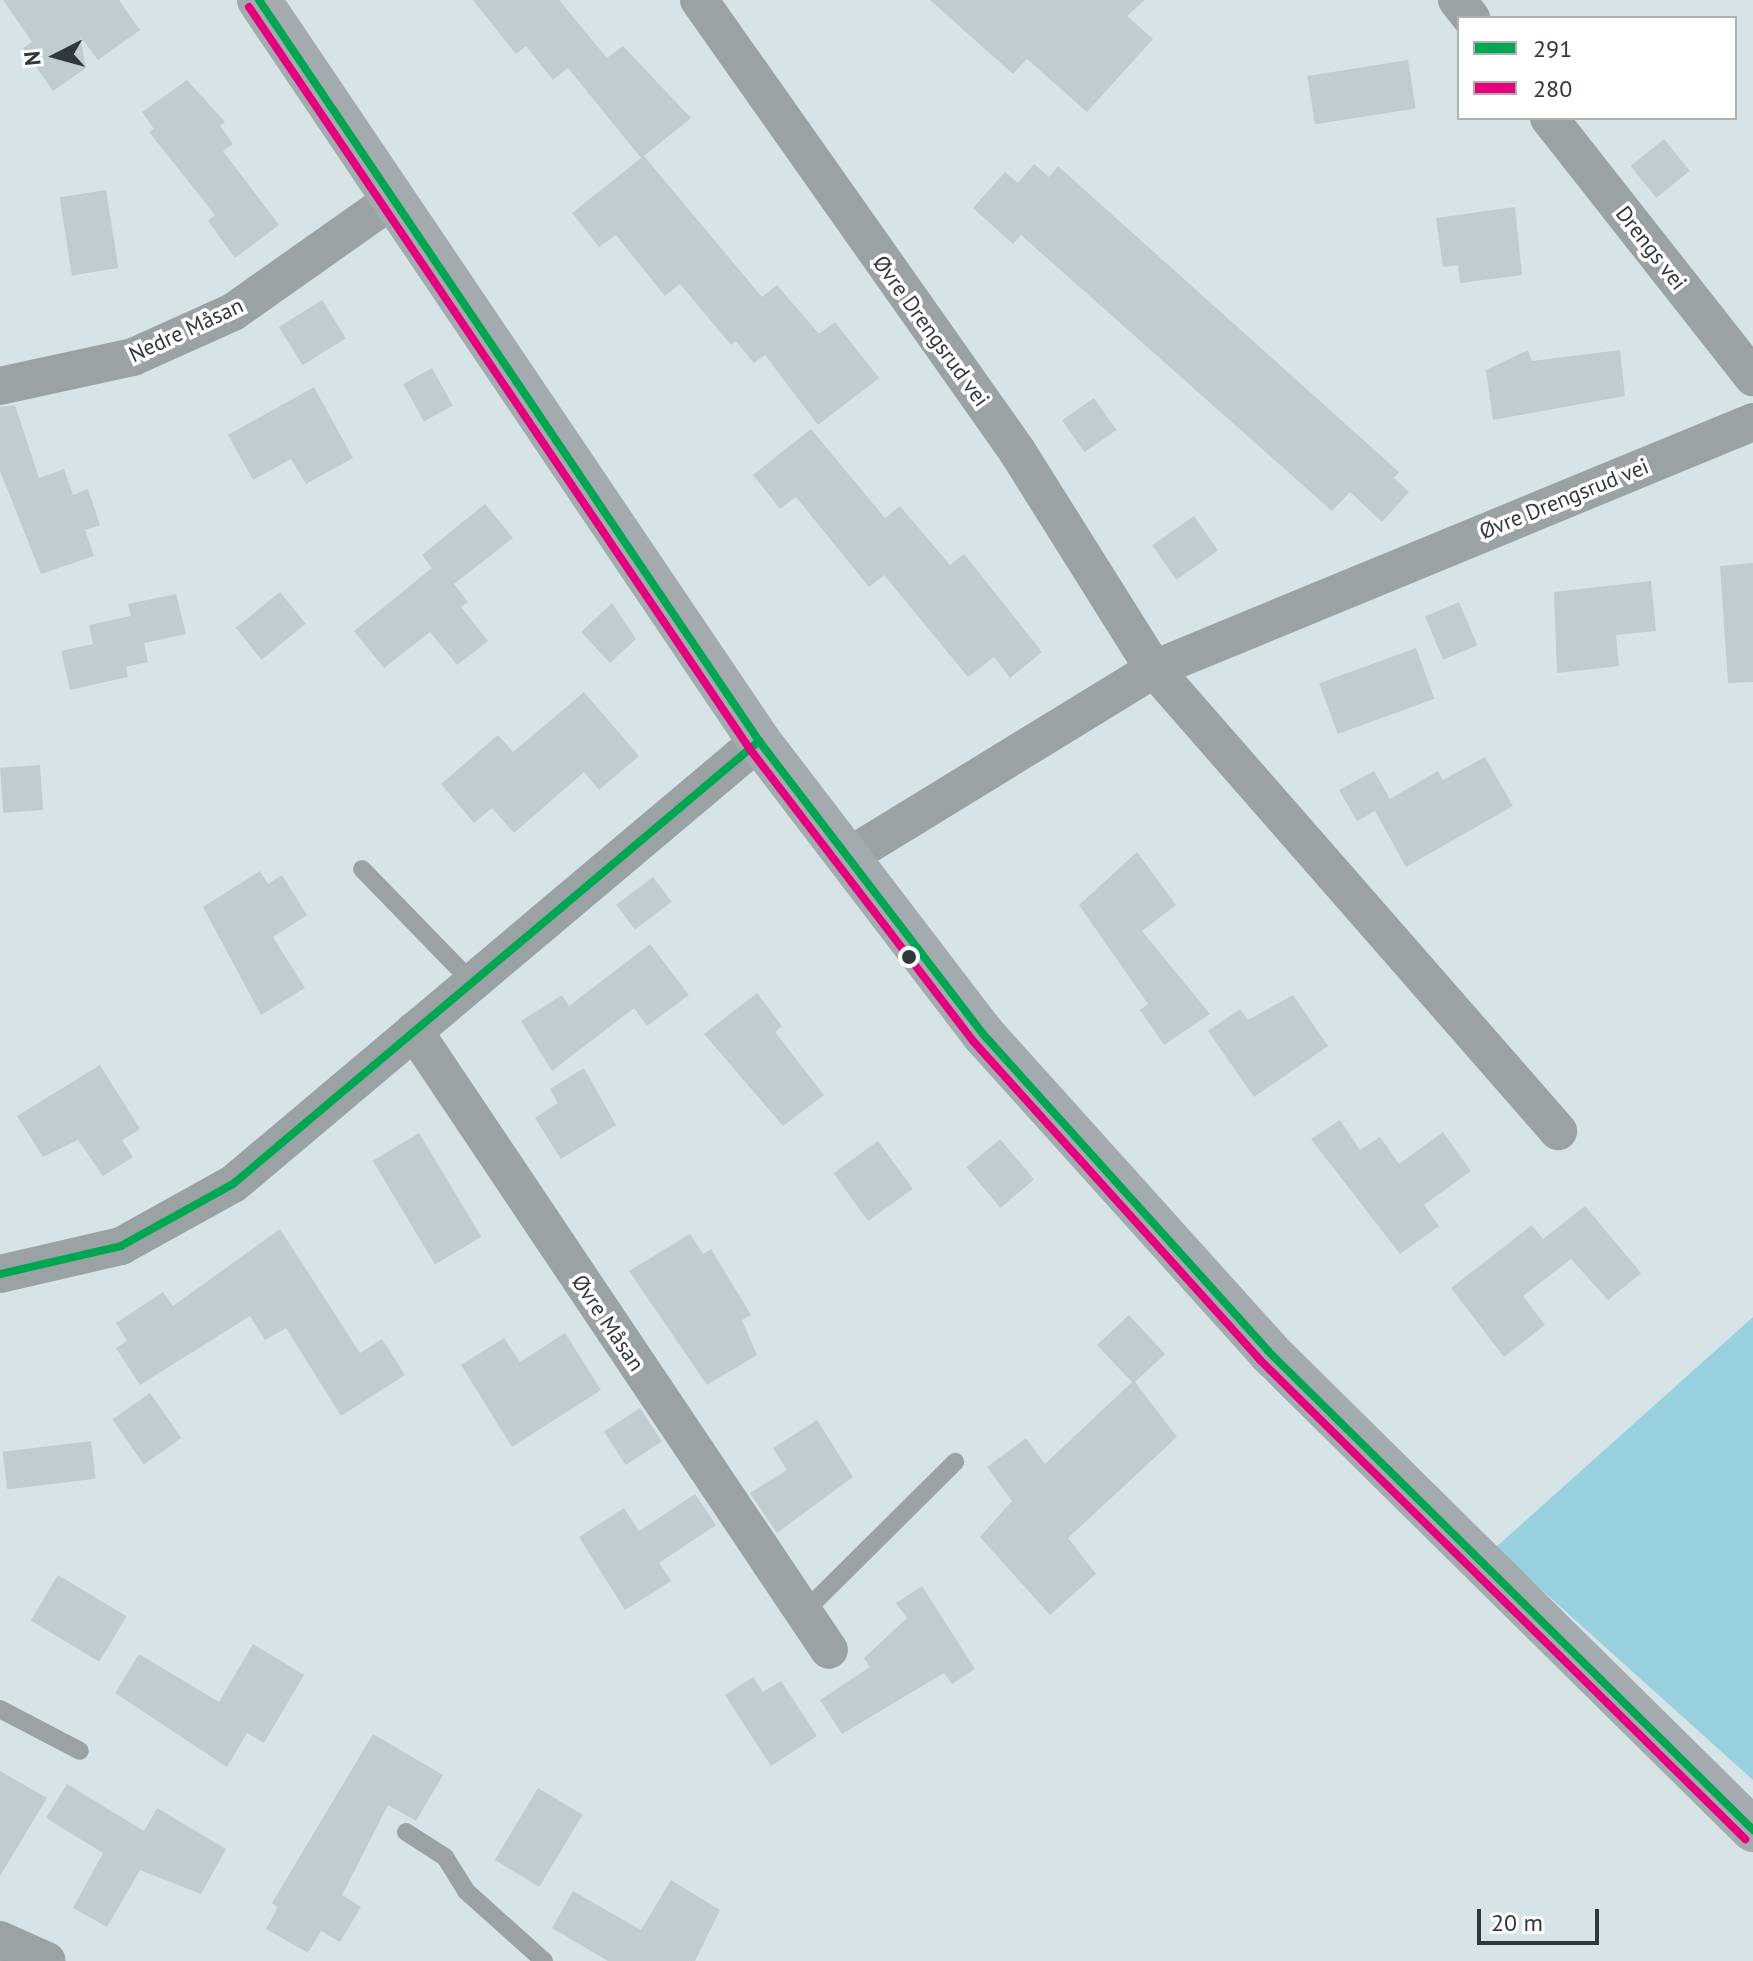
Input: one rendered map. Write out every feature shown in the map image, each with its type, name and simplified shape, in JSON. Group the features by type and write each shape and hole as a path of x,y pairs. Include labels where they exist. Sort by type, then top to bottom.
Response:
{"main road":[{"path":"259,0 759,741 986,1038 1268,1351 1753,1830"}],"street":[{"name":"Øvre Drengsrud vei","path":"699,0 1017,451 1154,669 1558,1131"},
{"path":"1457,0 1469,16"},
{"name":"Drengs vei","path":"1551,120 1753,377"},
{"name":"Nedre Måsan","path":"0,386 133,357 233,312 392,200"},
{"name":"Øvre Drengsrud vei","path":"846,858 1154,669 1753,422"},
{"path":"0,1274 121,1246 233,1184 759,741"},
{"name":"Øvre Måsan","path":"414,1031 829,1650"},
{"path":"0,1940 47,1961"}],"lane":[{"path":"362,869 472,982"},
{"path":"802,1614 955,1462"},
{"path":"0,1709 80,1751"},
{"path":"406,1832 445,1857 466,1891 544,1961"}],"shaded area":[{"path":"1753,1317 1753,1780 1495,1548"}],"building":[{"path":"3,0 119,0 140,30 98,60 80,36 86,68 53,91 23,48 32,42"},
{"path":"473,0 559,0 607,58 623,46 691,118 644,156 762,297 777,285 819,334 835,322 879,378 818,425 765,355 754,363 736,341 731,345 680,284 665,296 616,235 599,247 572,213 641,158 568,68 553,80 526,46 516,54"},
{"path":"930,0 1145,0 1127,16 1153,39 1087,112 1027,59 1013,74"},
{"path":"1408,60 1416,108 1315,124 1307,76"},
{"path":"187,80 225,122 220,126 233,144 223,151 279,225 235,258 208,221 215,215 149,132 154,129 142,112"},
{"path":"1664,139 1690,171 1656,198 1631,166"},
{"path":"1034,164 1049,177 1058,166 1399,472 1394,478 1409,492 1382,522 1350,492 1332,511 1021,235 1013,244 973,208 1005,172 1018,183"},
{"path":"106,190 118,268 72,275 60,197"},
{"path":"1515,207 1522,275 1460,283 1458,265 1443,267 1436,218"},
{"path":"322,300 346,338 303,365 279,327"},
{"path":"1528,350 1532,361 1620,350 1625,396 1493,420 1486,370"},
{"path":"432,368 453,406 424,422 403,384"},
{"path":"314,387 353,458 306,484 291,459 253,480 228,435"},
{"path":"1094,398 1116,430 1084,452 1062,420"},
{"path":"15,405 39,478 64,469 73,495 88,489 100,525 85,530 94,556 41,574 0,471 0,407"},
{"path":"811,429 885,518 900,506 950,565 964,554 1042,652 1010,678 994,657 968,677 884,575 869,587 796,497 780,509 753,475"},
{"path":"485,504 513,538 454,584 468,602 461,607 488,641 457,665 430,632 384,668 354,631 432,568 422,555"},
{"path":"1194,516 1218,550 1176,580 1152,545"},
{"path":"1753,563 1753,682 1728,683 1720,566"},
{"path":"1651,581 1656,631 1616,635 1619,666 1557,673 1554,592"},
{"path":"280,592 306,624 262,660 236,628"},
{"path":"176,594 186,634 144,643 148,662 126,667 128,677 70,690 61,651 93,644 89,625 131,616 128,604"},
{"path":"1459,602 1477,645 1443,660 1425,616"},
{"path":"612,603 636,639 610,663 581,632"},
{"path":"1416,648 1434,699 1338,734 1319,683"},
{"path":"584,692 639,756 599,790 584,772 514,833 492,808 474,823 441,784 498,735 513,752"},
{"path":"1485,757 1513,806 1406,867 1375,811 1357,821 1339,790 1374,771 1390,799 1438,771 1443,780"},
{"path":"40,765 43,810 3,813 0,768"},
{"path":"1137,852 1176,905 1142,931 1210,1014 1164,1045 1140,1010 1148,1004 1079,905"},
{"path":"260,871 268,884 282,875 307,915 273,937 305,988 261,1015 203,907"},
{"path":"653,877 672,902 635,929 616,905"},
{"path":"650,944 689,995 647,1026 634,1008 552,1071 521,1021 562,995 569,1006"},
{"path":"757,993 782,1026 775,1032 824,1095 783,1126 704,1034"},
{"path":"1293,995 1328,1046 1254,1097 1208,1031 1240,1009 1248,1020"},
{"path":"100,1065 140,1129 122,1140 133,1157 103,1176 78,1140 43,1157 17,1116"},
{"path":"584,1068 616,1125 561,1159 535,1118 558,1103 550,1089"},
{"path":"1340,1120 1360,1150 1380,1137 1399,1164 1443,1132 1471,1171 1424,1205 1439,1226 1400,1254 1311,1139"},
{"path":"419,1133 481,1237 435,1265 373,1161"},
{"path":"1000,1139 1034,1180 1000,1208 966,1167"},
{"path":"878,1141 913,1189 868,1221 834,1173"},
{"path":"1585,1206 1641,1273 1608,1300 1571,1259 1523,1296 1545,1325 1504,1357 1451,1288 1532,1225 1543,1239"},
{"path":"280,1229 360,1353 382,1339 405,1375 341,1416 286,1328 265,1340 250,1316 140,1385 116,1348 127,1341 116,1323 163,1292 173,1306"},
{"path":"690,1234 703,1254 711,1249 751,1315 742,1320 757,1355 707,1385 629,1271"},
{"path":"1129,1315 1165,1354 1135,1382 1177,1437 1068,1538 1096,1574 1050,1615 980,1537 1012,1501 987,1467 1026,1438 1045,1464 1132,1382 1097,1345"},
{"path":"565,1333 601,1390 512,1447 461,1365 504,1338 520,1362"},
{"path":"150,1393 182,1438 144,1464 112,1419"},
{"path":"640,1408 662,1442 626,1465 604,1431"},
{"path":"817,1420 853,1477 777,1533 750,1493 787,1470 773,1448"},
{"path":"91,1441 96,1479 7,1490 3,1452"},
{"path":"695,1494 716,1525 659,1563 671,1581 625,1610 579,1537 624,1508 639,1531"},
{"path":"58,1575 127,1616 99,1662 31,1620"},
{"path":"922,1586 975,1669 952,1684 944,1673 842,1734 820,1700 870,1667 864,1658 907,1618 896,1603"},
{"path":"253,1644 304,1675 264,1743 247,1733 227,1767 115,1693 139,1654 219,1702"},
{"path":"753,1677 763,1692 781,1681 817,1736 771,1766 725,1695"},
{"path":"373,1734 443,1775 416,1821 388,1805 342,1895 361,1907 340,1942 321,1931 308,1953 266,1929 278,1907 272,1903"},
{"path":"0,1771 47,1798 0,1876"},
{"path":"67,1784 144,1831 157,1808 226,1849 201,1894 140,1870 107,1927 73,1908 103,1853 46,1818"},
{"path":"538,1788 583,1815 539,1887 495,1860"},
{"path":"671,1880 720,1910 695,1961 608,1961 552,1928 573,1891 641,1930"}],"transit line":[{"name":"291","path":"259,0 759,741 983,1034 1268,1351 1753,1830"},
{"name":"280","path":"249,7 749,748 973,1041 1260,1360 1745,1839"},
{"name":"291","path":"0,1274 121,1246 233,1184 759,741"}]}
